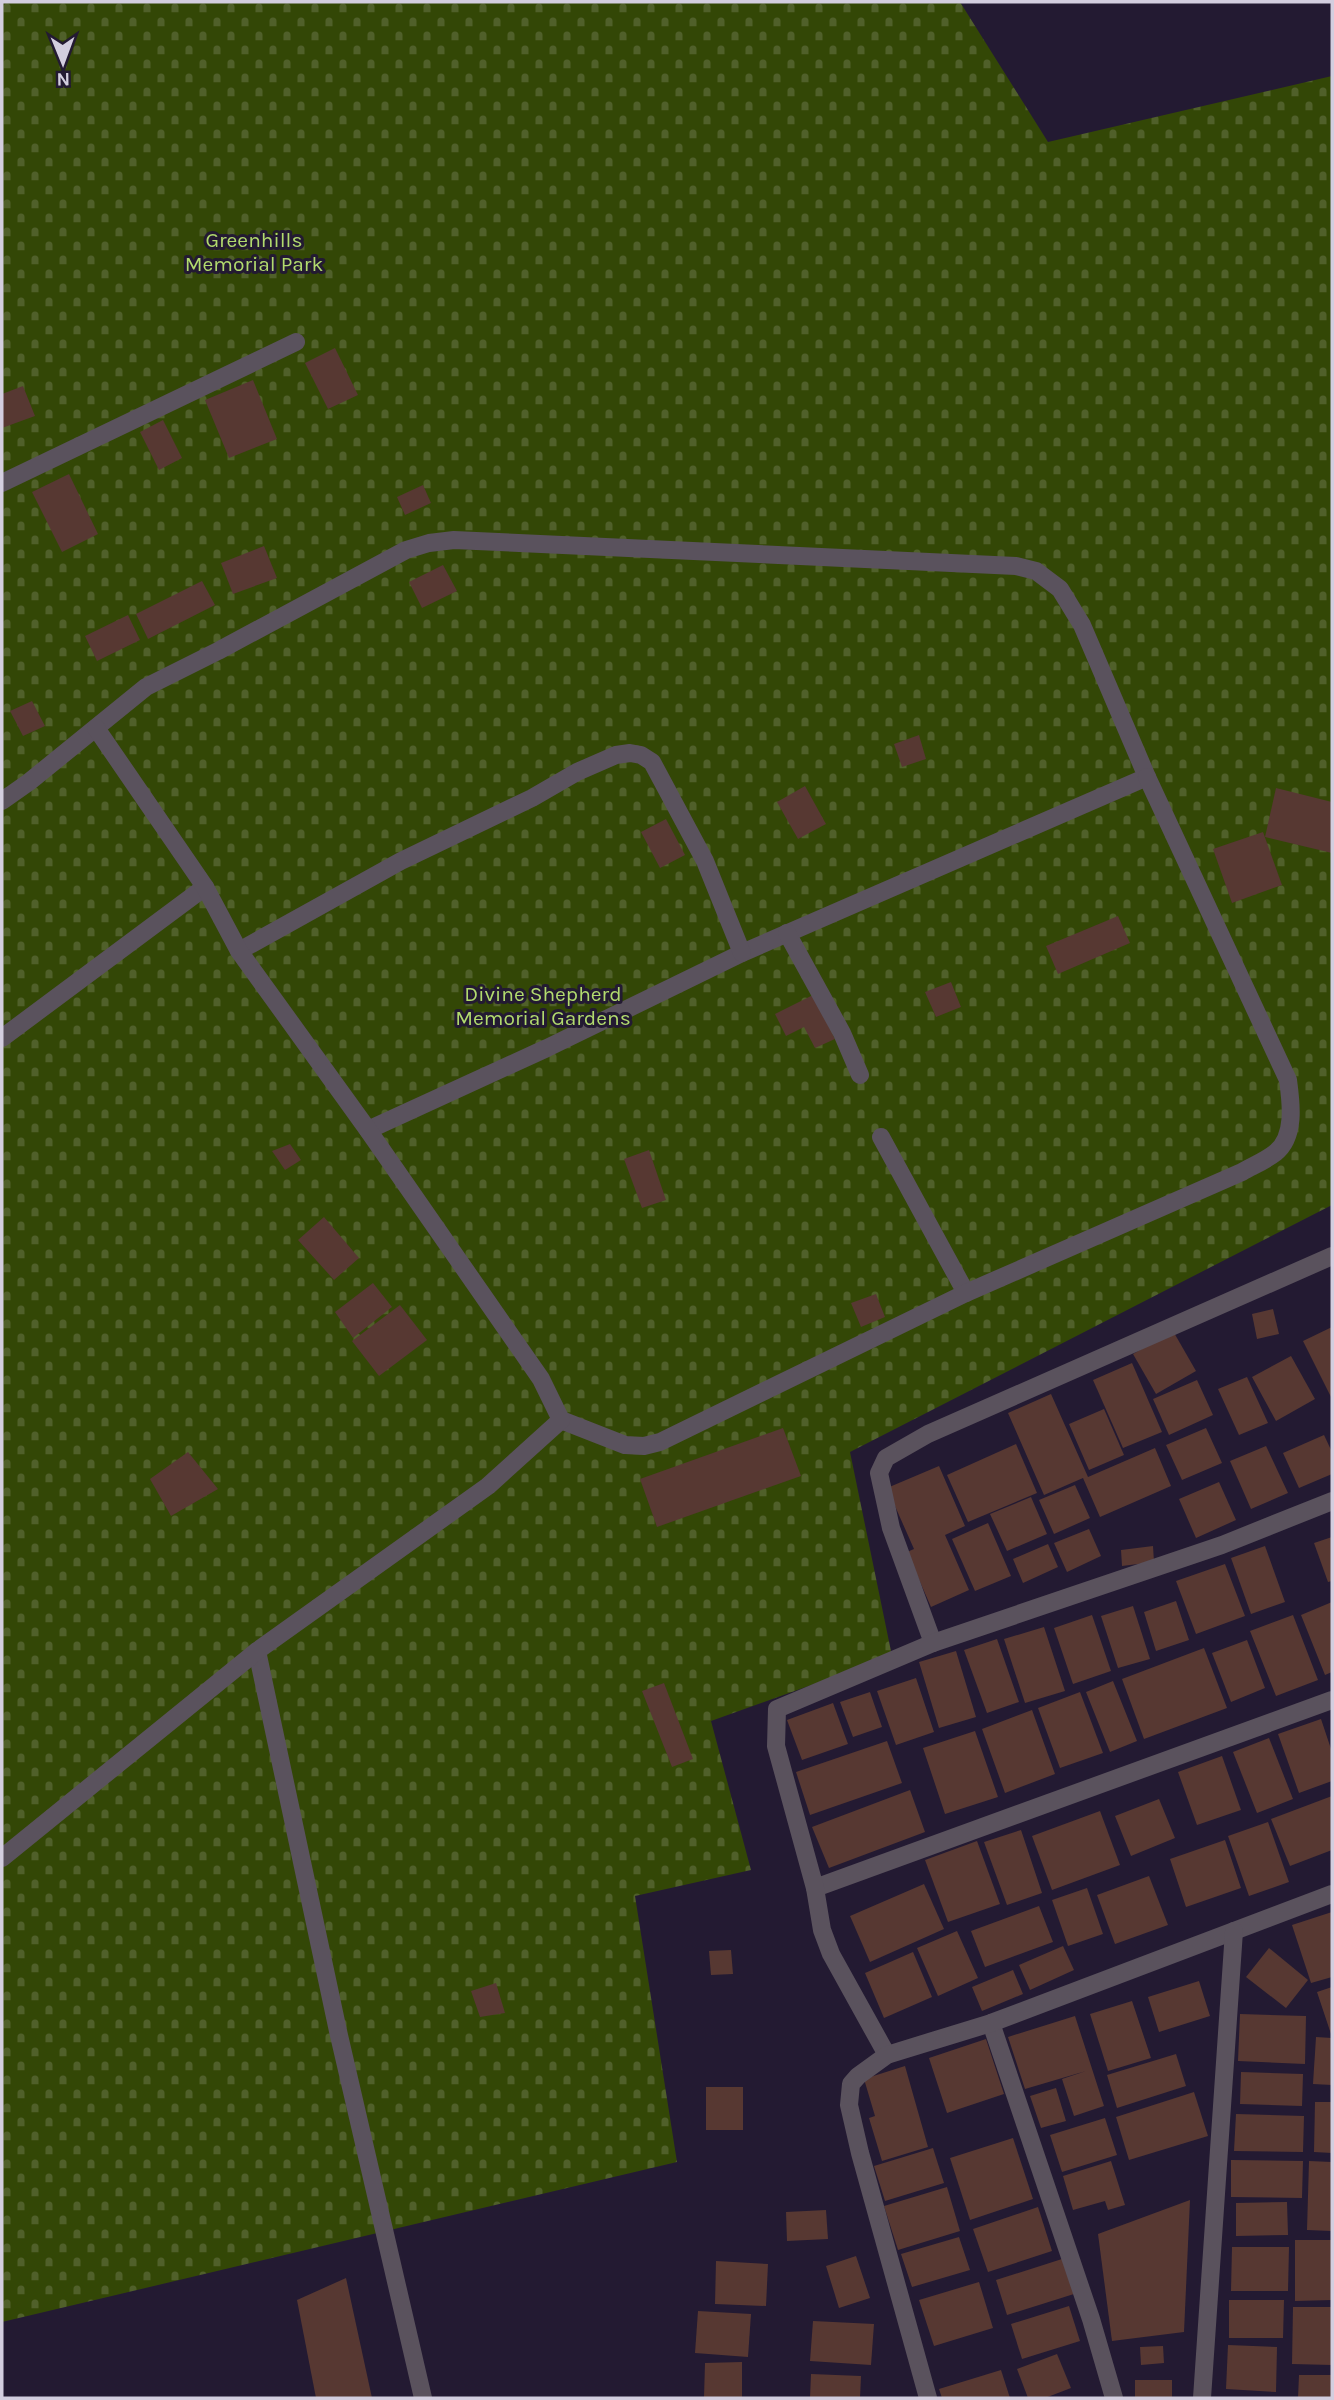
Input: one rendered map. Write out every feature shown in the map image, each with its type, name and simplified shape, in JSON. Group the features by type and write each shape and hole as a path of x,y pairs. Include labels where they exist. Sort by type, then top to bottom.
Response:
{"street":[{"path":"2,483 296,342"},
{"path":"2,801 146,687 406,550 429,543 468,540 1017,566 1036,571 1060,589 1082,625 1147,777 1288,1080 1292,1109 1288,1131 1278,1152 1242,1172 966,1293 660,1442 644,1446 625,1446 561,1420 541,1379 239,950 205,887 96,728"},
{"path":"239,950 401,861 532,798 577,772 616,755 630,753 641,755 652,762 705,861 741,953"},
{"path":"368,1130 547,1048 741,953 1147,777"},
{"path":"2,1038 205,887"},
{"path":"787,933 842,1033 860,1075"},
{"path":"881,1137 966,1293"},
{"path":"933,1643 891,1528 882,1494 879,1473 886,1458 928,1434 1332,1256"},
{"path":"2,1858 257,1651 488,1486 561,1420"},
{"path":"887,2055 831,1954 822,1930 816,1888 776,1746 777,1709 933,1643 1222,1545 1332,1501"},
{"path":"257,1651 341,2045 423,2398"},
{"path":"816,1888 1332,1700"},
{"path":"928,2398 860,2153 849,2105 851,2084 887,2055 991,2023 1332,1894"},
{"path":"1202,2398 1234,1931"},
{"path":"991,2023 1091,2319 1114,2398"}],"green space":[{"name":"Divine Shepherd Memorial Gardens","path":"2,2 960,2 1048,142 1332,76 1332,1205 850,1452 892,1656 711,1721 751,1870 635,1896 677,2162 2,2322"}],"building":[{"path":"335,348 358,395 328,409 305,363"},
{"path":"253,380 277,439 229,458 205,400"},
{"path":"23,386 35,416 2,428 2,394"},
{"path":"163,420 182,458 159,470 140,432"},
{"path":"69,474 98,534 62,552 32,492"},
{"path":"423,485 431,503 405,515 397,497"},
{"path":"264,546 277,578 233,594 221,563"},
{"path":"443,565 457,591 422,608 409,582"},
{"path":"202,581 215,605 148,639 136,614"},
{"path":"128,615 140,640 97,661 85,636"},
{"path":"32,701 45,726 23,736 10,711"},
{"path":"919,735 926,759 902,767 894,744"},
{"path":"805,786 826,824 798,839 777,802"},
{"path":"1276,788 1332,802 1332,853 1265,837"},
{"path":"666,819 685,855 660,868 641,832"},
{"path":"1263,832 1282,885 1232,903 1213,849"},
{"path":"1118,916 1130,943 1058,974 1046,946"},
{"path":"951,982 961,1007 936,1017 925,992"},
{"path":"813,995 835,1039 815,1048 804,1027 786,1036 775,1014"},
{"path":"290,1144 301,1160 285,1170 272,1151"},
{"path":"649,1150 666,1200 642,1208 624,1159"},
{"path":"324,1217 359,1258 334,1280 298,1240"},
{"path":"373,1283 392,1307 353,1338 335,1312"},
{"path":"876,1294 885,1317 861,1327 851,1303"},
{"path":"400,1305 427,1340 379,1376 352,1341"},
{"path":"1273,1309 1279,1334 1257,1339 1252,1314"},
{"path":"1332,1327 1332,1399 1303,1341"},
{"path":"1173,1331 1196,1371 1156,1394 1133,1354"},
{"path":"1291,1356 1315,1399 1276,1421 1252,1377"},
{"path":"1132,1363 1162,1432 1123,1448 1093,1380"},
{"path":"1247,1377 1268,1423 1239,1435 1218,1389"},
{"path":"1197,1380 1213,1415 1169,1435 1153,1399"},
{"path":"1051,1394 1088,1477 1155,1448 1171,1486 1100,1517 1083,1478 1044,1495 1008,1413"},
{"path":"1104,1409 1124,1455 1089,1470 1069,1424"},
{"path":"783,1428 801,1476 657,1527 640,1479"},
{"path":"1206,1428 1222,1463 1182,1480 1166,1445"},
{"path":"1324,1435 1332,1452 1332,1474 1299,1488 1283,1453"},
{"path":"1016,1444 1037,1493 968,1522 947,1475"},
{"path":"1266,1446 1288,1493 1251,1509 1230,1461"},
{"path":"188,1452 218,1489 171,1516 150,1479"},
{"path":"939,1466 965,1526 945,1535 969,1590 931,1607 907,1552 914,1549 887,1488"},
{"path":"1219,1482 1236,1520 1196,1538 1179,1499"},
{"path":"1075,1485 1090,1518 1054,1534 1039,1500"},
{"path":"1031,1497 1047,1534 1007,1551 990,1514"},
{"path":"988,1523 1011,1576 975,1591 952,1539"},
{"path":"1089,1529 1101,1556 1067,1572 1054,1543"},
{"path":"1332,1537 1332,1581 1328,1582 1314,1543"},
{"path":"1048,1544 1058,1567 1023,1583 1013,1559"},
{"path":"1153,1546 1154,1562 1122,1566 1121,1550"},
{"path":"1265,1546 1285,1602 1251,1614 1231,1558"},
{"path":"1225,1564 1245,1616 1196,1634 1176,1581"},
{"path":"1176,1601 1189,1640 1156,1651 1144,1612"},
{"path":"1332,1602 1332,1672 1325,1675 1301,1615"},
{"path":"1133,1606 1150,1659 1118,1668 1101,1616"},
{"path":"1092,1615 1111,1671 1073,1684 1054,1628"},
{"path":"1293,1615 1318,1680 1276,1696 1250,1631"},
{"path":"1044,1627 1065,1691 1025,1703 1004,1639"},
{"path":"997,1639 1019,1702 987,1713 964,1650"},
{"path":"1247,1640 1265,1688 1231,1702 1212,1653"},
{"path":"1204,1648 1227,1708 1144,1739 1122,1679"},
{"path":"956,1651 976,1717 939,1728 919,1662"},
{"path":"916,1678 934,1732 896,1745 877,1691"},
{"path":"1113,1681 1137,1741 1110,1752 1086,1692"},
{"path":"664,1683 693,1759 672,1767 642,1691"},
{"path":"870,1692 882,1727 853,1737 840,1702"},
{"path":"1080,1692 1103,1753 1060,1768 1038,1708"},
{"path":"833,1703 848,1744 802,1760 787,1720"},
{"path":"1032,1710 1055,1774 1005,1793 982,1729"},
{"path":"1321,1719 1332,1752 1332,1781 1299,1793 1278,1734"},
{"path":"975,1731 998,1797 945,1814 923,1748"},
{"path":"1269,1738 1293,1799 1257,1813 1233,1752"},
{"path":"887,1741 902,1783 810,1815 796,1772"},
{"path":"1222,1756 1241,1810 1197,1825 1178,1772"},
{"path":"910,1790 925,1832 829,1868 812,1827"},
{"path":"1332,1796 1332,1850 1290,1866 1271,1819"},
{"path":"1159,1799 1175,1838 1131,1856 1115,1816"},
{"path":"1100,1811 1120,1865 1052,1890 1032,1836"},
{"path":"1268,1822 1289,1882 1249,1896 1228,1836"},
{"path":"1021,1830 1042,1893 1007,1905 984,1842"},
{"path":"1225,1840 1241,1888 1186,1907 1170,1859"},
{"path":"977,1841 1000,1904 948,1922 925,1860"},
{"path":"1149,1876 1168,1925 1115,1944 1097,1895"},
{"path":"924,1884 944,1929 870,1962 850,1916"},
{"path":"1087,1888 1103,1934 1068,1946 1052,1900"},
{"path":"1039,1906 1053,1942 985,1967 971,1931"},
{"path":"1332,1912 1332,1977 1311,1983 1292,1925"},
{"path":"957,1931 978,1978 938,1996 917,1948"},
{"path":"1063,1946 1074,1970 1030,1990 1019,1965"},
{"path":"1269,1948 1308,1980 1286,2008 1246,1977"},
{"path":"731,1950 733,1974 711,1975 709,1951"},
{"path":"913,1952 932,1997 884,2018 865,1973"},
{"path":"1013,1970 1023,1994 982,2011 972,1987"},
{"path":"1199,1981 1210,2016 1159,2032 1148,1997"},
{"path":"496,1983 505,2013 480,2017 471,1991"},
{"path":"1332,1987 1332,2037 1317,1992"},
{"path":"1132,2001 1151,2058 1108,2071 1090,2014"},
{"path":"1240,2014 1306,2016 1305,2064 1238,2061"},
{"path":"1075,2016 1104,2106 1074,2116 1062,2079 1086,2071 1025,2089 1008,2037"},
{"path":"1316,2037 1332,2038 1332,2085 1313,2084"},
{"path":"986,2039 1004,2094 947,2113 929,2058"},
{"path":"1176,2054 1186,2086 1117,2108 1107,2075"},
{"path":"905,2066 928,2147 882,2161 869,2118 875,2116 864,2079"},
{"path":"1241,2072 1303,2074 1302,2106 1240,2104"},
{"path":"706,2087 743,2087 743,2130 706,2130"},
{"path":"1056,2088 1066,2121 1041,2128 1030,2096"},
{"path":"1194,2092 1208,2136 1129,2160 1116,2117"},
{"path":"1315,2102 1332,2102 1332,2153 1314,2152"},
{"path":"1236,2114 1304,2116 1303,2152 1234,2151"},
{"path":"1105,2118 1117,2155 1062,2172 1050,2135"},
{"path":"1013,2138 1033,2199 970,2220 950,2158"},
{"path":"933,2148 944,2183 885,2201 874,2166"},
{"path":"1231,2160 1303,2161 1302,2198 1231,2197"},
{"path":"1111,2161 1125,2205 1108,2210 1105,2201 1073,2210 1063,2176"},
{"path":"1309,2161 1332,2162 1332,2231 1307,2230"},
{"path":"947,2187 960,2231 898,2250 884,2206"},
{"path":"1190,2200 1184,2332 1112,2341 1098,2234"},
{"path":"1287,2202 1288,2235 1236,2236 1236,2203"},
{"path":"1038,2207 1052,2251 988,2272 973,2229"},
{"path":"826,2210 828,2239 787,2241 786,2212"},
{"path":"959,2237 970,2270 912,2287 901,2254"},
{"path":"1295,2240 1332,2240 1332,2300 1295,2301"},
{"path":"1232,2247 1289,2247 1288,2291 1231,2291"},
{"path":"856,2256 870,2298 839,2308 826,2266"},
{"path":"1062,2259 1074,2294 1007,2315 996,2280"},
{"path":"716,2261 768,2264 766,2306 715,2304"},
{"path":"346,2278 372,2398 316,2398 297,2300"},
{"path":"979,2282 993,2328 934,2346 919,2300"},
{"path":"1229,2300 1284,2300 1283,2338 1229,2338"},
{"path":"1069,2306 1080,2341 1022,2359 1011,2324"},
{"path":"1293,2307 1332,2307 1332,2365 1292,2364"},
{"path":"698,2311 751,2314 748,2357 695,2353"},
{"path":"813,2321 874,2324 871,2365 810,2361"},
{"path":"1228,2345 1277,2347 1276,2392 1226,2389"},
{"path":"1163,2346 1164,2363 1141,2365 1140,2347"},
{"path":"1057,2354 1071,2388 1045,2398 1028,2398 1017,2369"},
{"path":"742,2362 742,2398 704,2398 705,2363"},
{"path":"1001,2370 1010,2398 942,2398 939,2389"},
{"path":"811,2374 861,2376 860,2398 810,2398"},
{"path":"1299,2375 1332,2375 1332,2398 1298,2398"},
{"path":"1135,2380 1172,2380 1172,2398 1135,2398"}],"park label":[{"name":"Greenhills Memorial Park","path":"254,252"}]}
